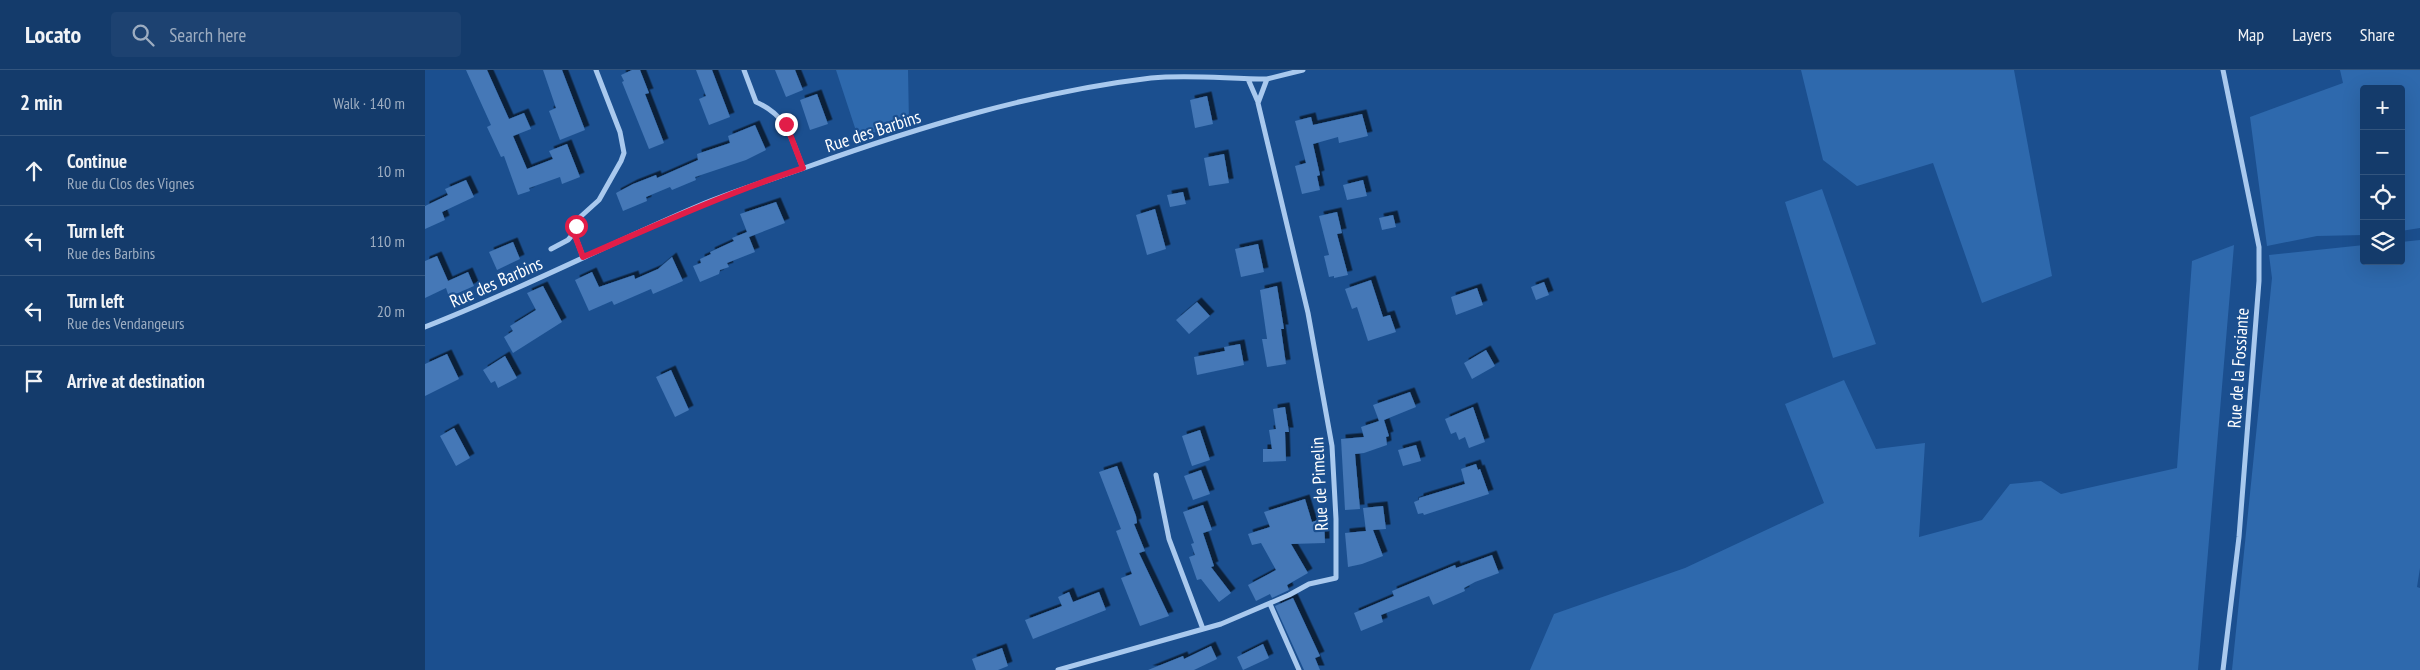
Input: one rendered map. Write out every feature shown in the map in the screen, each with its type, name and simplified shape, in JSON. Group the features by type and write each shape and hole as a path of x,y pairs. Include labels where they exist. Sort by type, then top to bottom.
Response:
{"street":[{"path":"551,250 568,240 574,233 578,219 599,200 624,153 620,132 596,70"},
{"path":"744,70 756,102 771,109 786,124 803,168"},
{"path":"1258,103 1267,79 1303,70"},
{"name":"Rue de la Fossiante","path":"2223,70 2259,247 2259,281 2239,537 2223,670"},
{"name":"Rue des Barbins","path":"425,327 748,186 855,150 994,107 1075,89 1153,78 1200,76 1267,79"},
{"name":"Rue de Pimelin","path":"1058,670 1240,618 1309,584 1336,578 1336,519 1332,446 1322,382 1258,103 1248,79"},
{"path":"574,233 583,257"},
{"path":"1156,475 1169,539 1203,629"},
{"path":"1270,604 1299,670"}],"shaded area":[{"path":"836,70 908,70 909,123 858,137"},
{"path":"1801,70 2014,70 2052,276 1982,303 1933,163 1857,186 1823,160"},
{"path":"2340,70 2420,70 2420,228 2405,230 2405,85 2360,85 2360,235 2317,236 2267,246 2250,117 2343,83"},
{"path":"1822,189 1876,344 1833,358 1785,202"},
{"path":"2420,240 2420,568 2417,587 2420,588 2420,670 2232,670 2272,278 2269,255 2360,245 2360,265 2405,265 2405,242"},
{"path":"2234,245 2198,670 1530,670 1554,614 1685,568 1824,503 1785,404 1844,380 1876,449 1925,443 1919,537 1982,520 2010,484 2041,481 2061,494 2177,468 2192,261"}],"building":[{"path":"466,70 487,70 509,119 524,113 531,129 513,136 527,169 553,159 549,151 567,144 580,177 562,184 560,177 529,188 530,191 518,195 504,156 501,157 487,127 491,125"},
{"path":"543,70 562,70 585,130 560,140 549,111 556,108"},
{"path":"632,70 640,70 649,93 645,94 664,143 649,149 622,82 624,81 621,75"},
{"path":"696,70 712,70 730,117 709,125 699,99 706,96"},
{"path":"775,70 795,70 803,90 786,97"},
{"path":"817,94 828,124 810,130 800,100"},
{"path":"1207,96 1213,124 1195,128 1190,100"},
{"path":"1362,114 1368,136 1339,143 1338,137 1313,144 1320,175 1317,176 1320,190 1302,194 1295,166 1306,163 1295,121 1311,117 1313,125"},
{"path":"755,125 766,150 746,160 695,177 696,180 672,190 670,187 646,197 647,201 623,211 616,193 633,184 656,175 657,178 698,160 697,154 730,143 728,136"},
{"path":"1224,154 1229,183 1209,186 1204,158"},
{"path":"466,180 474,197 442,212 445,220 425,229 425,206 448,195 445,189"},
{"path":"1363,180 1367,196 1347,200 1343,185"},
{"path":"1183,192 1186,204 1170,207 1167,195"},
{"path":"776,202 785,223 749,237 755,252 727,263 729,267 720,270 719,274 700,282 693,266 701,263 700,259 711,254 710,252 734,241 732,238 747,232 740,214"},
{"path":"1155,209 1166,249 1147,255 1136,215"},
{"path":"1337,212 1342,233 1337,234 1348,275 1334,278 1334,276 1329,277 1324,256 1329,255 1319,216"},
{"path":"1393,215 1396,227 1382,230 1379,218"},
{"path":"513,242 520,259 497,270 489,252"},
{"path":"1258,244 1264,272 1241,277 1235,249"},
{"path":"437,256 448,281 468,272 474,286 449,297 446,288 425,298 425,261"},
{"path":"672,257 683,281 653,294 651,289 614,305 612,301 589,311 575,280 592,272 599,287 634,275 635,279 658,269"},
{"path":"1371,280 1383,317 1390,315 1396,332 1368,341 1357,307 1352,309 1345,289"},
{"path":"1544,282 1549,295 1536,300 1531,287"},
{"path":"543,286 562,322 513,353 504,337 513,331 510,326 536,310 527,293"},
{"path":"1277,286 1284,329 1281,329 1286,364 1267,367 1262,339 1267,339 1260,290"},
{"path":"1477,288 1483,305 1456,315 1451,297"},
{"path":"1197,302 1210,316 1189,334 1176,320"},
{"path":"1240,344 1244,365 1197,375 1194,357 1225,351 1224,347"},
{"path":"1486,350 1495,366 1472,379 1464,363"},
{"path":"447,354 459,379 425,396 425,364"},
{"path":"505,356 517,378 498,388 495,381 491,383 483,370"},
{"path":"671,370 689,410 675,417 656,377"},
{"path":"1410,392 1416,407 1384,420 1389,436 1386,437 1387,445 1355,454 1360,509 1345,510 1341,439 1364,437 1361,427 1379,421 1373,405"},
{"path":"1285,407 1289,432 1285,432 1286,461 1263,462 1263,449 1272,449 1269,430 1276,429 1273,409"},
{"path":"1473,407 1485,442 1469,448 1465,437 1459,440 1456,432 1451,434 1445,419"},
{"path":"454,428 470,458 456,466 440,436"},
{"path":"1200,430 1210,460 1192,466 1182,436"},
{"path":"1416,445 1421,461 1403,466 1398,450"},
{"path":"1476,464 1478,470 1480,469 1489,494 1424,515 1423,513 1418,514 1414,502 1419,500 1419,498 1465,484 1461,469"},
{"path":"1117,466 1136,516 1137,523 1134,524 1145,551 1139,553 1169,616 1140,626 1121,578 1132,574 1116,531 1121,529 1099,472"},
{"path":"1201,470 1210,494 1193,500 1184,476"},
{"path":"1305,499 1312,522 1324,518 1325,543 1291,544 1308,573 1287,585 1289,590 1272,598 1270,594 1256,601 1248,585 1276,570 1261,543 1252,545 1248,534 1270,527 1264,512"},
{"path":"1203,505 1212,530 1203,533 1214,566 1211,567 1231,593 1219,602 1201,579 1197,580 1189,557 1195,555 1191,544 1194,543 1183,512"},
{"path":"1383,506 1386,529 1373,530 1383,556 1348,567 1345,533 1366,531 1363,508"},
{"path":"1492,555 1499,573 1475,582 1464,588 1465,591 1433,605 1429,596 1381,615 1383,622 1361,631 1354,613 1394,596 1392,591 1455,565 1456,568"},
{"path":"1069,592 1073,602 1099,592 1106,610 1033,639 1025,620 1062,606 1058,597"},
{"path":"1293,598 1320,656 1315,658 1320,670 1304,670 1275,606"},
{"path":"1263,644 1269,658 1243,670 1237,657"},
{"path":"1211,646 1217,659 1194,670 1148,670 1183,656 1184,659"},
{"path":"1002,648 1008,666 998,670 976,670 972,659"}],"route":[{"path":"576,226 574,233 583,257 701,205 748,186 803,168 786,124"}]}
